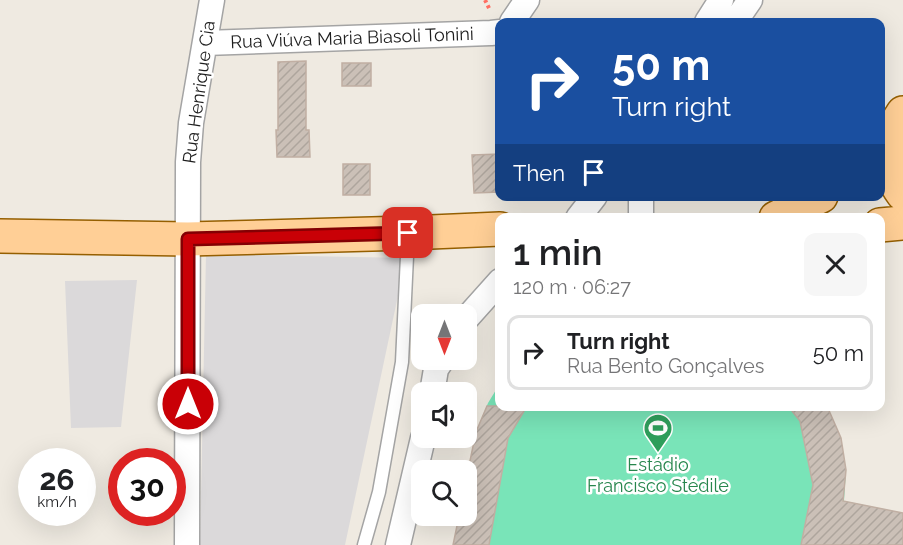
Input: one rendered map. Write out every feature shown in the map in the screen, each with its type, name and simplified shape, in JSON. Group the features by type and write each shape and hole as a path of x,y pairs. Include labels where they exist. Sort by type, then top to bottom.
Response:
{"main road":[{"path":"892,130 889,149 890,167 896,184 903,194"},
{"path":"786,213 811,201"},
{"path":"885,225 903,223"},
{"path":"0,236 188,239 495,229"}],"street":[{"name":"Rua Henrique Cia","path":"187,545 188,162 191,123 212,0"},
{"path":"515,18 527,0"},
{"path":"710,18 721,0"},
{"path":"738,18 750,0"},
{"name":"Rua Viúva Maria Biasoli Tonini","path":"205,43 495,32"},
{"path":"582,213 591,201"},
{"path":"477,307 495,287"},
{"path":"398,545 421,448"}],"lane":[{"path":"364,545 380,492 402,362 408,233"}],"shaded area":[{"path":"206,254 406,258 345,545 200,545"},
{"path":"137,280 121,427 71,428 65,281"}],"green space":[{"name":"Estádio Francisco Stédile","path":"495,392 495,411 829,411 841,438 846,470 844,501 903,513 903,545 453,545 462,526 477,526 477,460 471,460 473,448 477,448 477,430"}],"building":[{"path":"306,61 306,130 309,130 310,157 277,157 278,62"},
{"path":"342,63 371,63 371,86 342,86"},
{"path":"495,154 495,192 474,193 472,155"},
{"path":"343,164 370,164 370,195 343,195"},
{"path":"487,406 495,406 495,411 524,411 508,438 489,545 453,545 457,526 477,526 477,460 470,460 473,448 477,448 477,430"},
{"path":"792,411 829,411 841,438 846,470 843,501 903,513 903,545 801,545 813,485 800,421"}],"place":[{"name":"Estádio Francisco Stédile","path":"658,454"}],"route":[{"path":"188,404 188,239 408,233"}]}
